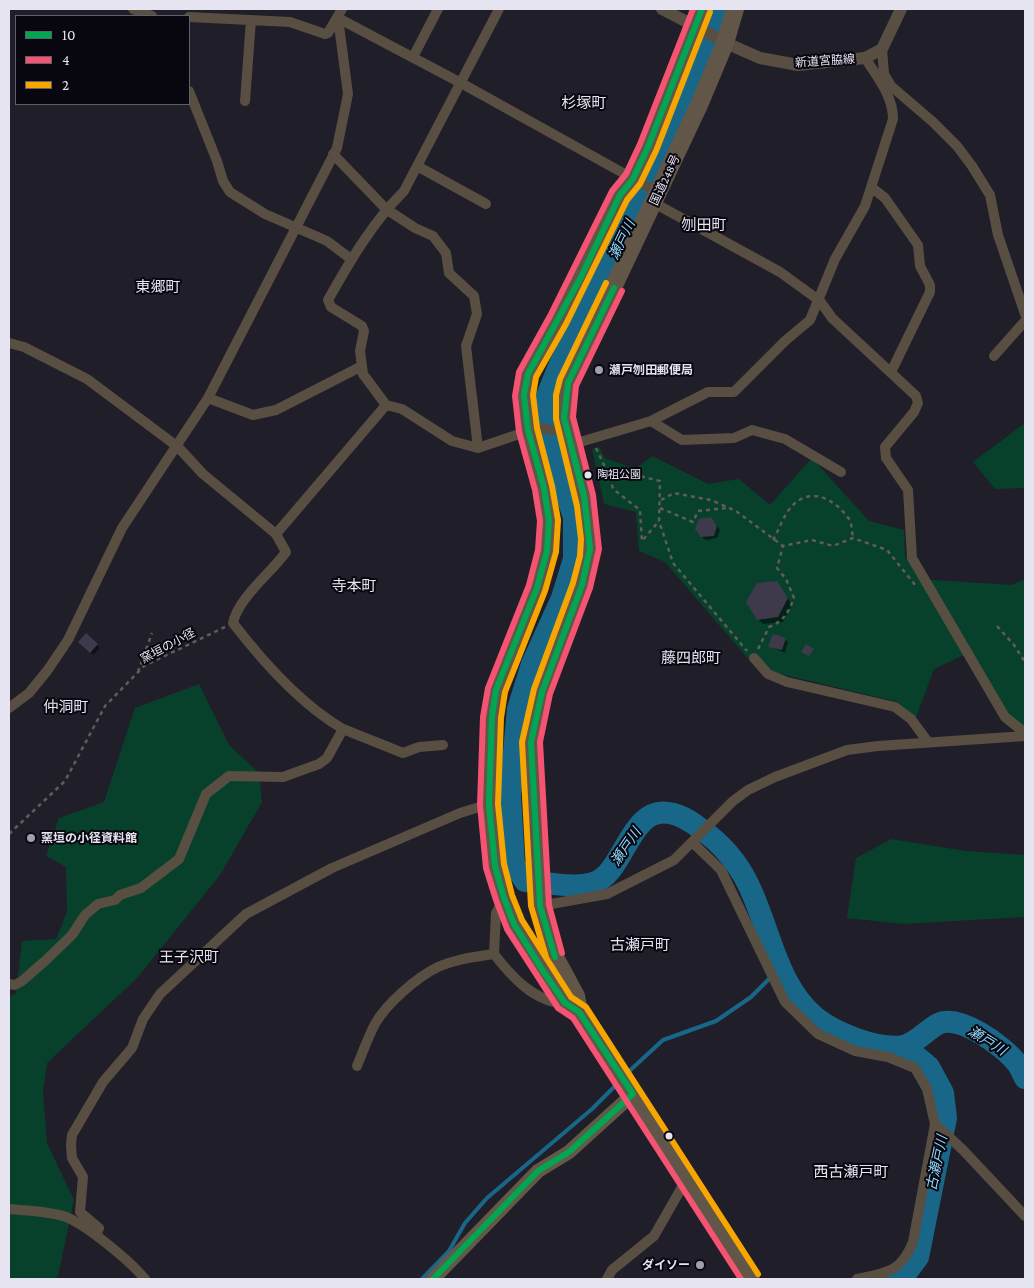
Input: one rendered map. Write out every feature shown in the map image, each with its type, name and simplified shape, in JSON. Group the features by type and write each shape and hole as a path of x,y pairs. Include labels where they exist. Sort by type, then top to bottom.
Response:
{"highway":[{"name":"国道248号","path":"702,9 699,29 636,180 620,196 581,277 528,374 524,395 533,429 549,520 547,551 535,595 496,690 491,725 489,804 495,866 514,924 626,1083 686,1180 751,1279"},
{"name":"国道248号","path":"572,1008 576,996 555,957 540,901 532,742 534,716 583,582 588,561 590,538 586,507 565,435 564,399 568,383 656,196 736,9"}],"main road":[{"path":"433,1279 538,1171 569,1152 626,1083"}],"street":[{"path":"134,9 149,15"},
{"path":"413,57 438,9"},
{"path":"499,9 404,191 386,209 351,259 328,300 331,307 362,326 364,331 360,351 364,374 386,405 402,409 452,442 478,448 533,429 592,440 651,421 708,392 734,392 742,387 785,341 810,320 820,301 835,259 865,206 893,119 893,106 866,58"},
{"name":"新道宮脇線","path":"662,9 723,42 760,58 798,65 866,58 882,49"},
{"path":"901,9 882,49 884,74 891,86 933,122 957,146 990,195 998,235 1025,314"},
{"path":"340,13 413,57 636,180 656,196 780,272 820,301 832,318 916,396 918,403 914,412 885,447 886,458 908,490 912,558 1005,717 1025,735"},
{"path":"192,14 300,24 325,34 328,33 340,13"},
{"path":"9,708 29,693 48,671 68,640 122,528 208,398 294,228 337,148 348,94 340,13"},
{"path":"245,101 251,20"},
{"path":"190,94 217,161 222,181 230,192 265,214 327,241 351,259"},
{"path":"334,154 386,209 415,228 433,236 446,253 449,273 474,296 478,314 466,346 478,448"},
{"path":"417,166 486,204"},
{"path":"871,187 885,198 918,244 920,266 930,285 930,292 891,372"},
{"path":"994,356 1025,321"},
{"path":"9,343 24,347 86,379 178,446 203,474 276,534 286,552 244,601 235,614 233,623 264,660 304,700 328,720 343,729 403,753 419,747 443,745"},
{"path":"208,398 253,415 276,410 362,366"},
{"path":"276,534 386,405"},
{"path":"651,421 682,440 734,438 752,430 785,439 816,455 841,472"},
{"path":"754,658 768,674 787,682 895,707 911,719 928,742"},
{"path":"9,984 15,985 22,981 45,961 72,935 84,915 98,904 141,888 179,859 206,794 229,776 283,777 319,764 327,758 343,729"},
{"path":"540,901 607,894 674,860 695,842 733,801 748,790 847,750 1025,735"},
{"path":"96,1236 99,1228 80,1212 84,1177 72,1158 70,1145 72,1135 103,1082 132,1048 143,1019 160,994 246,914 332,868 460,813 489,804"},
{"path":"695,842 720,870 785,1002 818,1034 855,1051 888,1057 914,1068 927,1088 939,1128 913,1242 906,1258 889,1273 857,1279"},
{"path":"504,898 496,913 494,954 521,985 554,1003 572,1008"},
{"path":"357,1066 376,1022 396,998 438,967 465,959 494,954"},
{"path":"939,1128 964,1150 1025,1216"},
{"path":"607,1279 612,1270 654,1236 686,1180"},
{"path":"9,1209 64,1216 96,1236 145,1279"}],"path":[{"path":"592,440 610,478 613,489 640,510 642,541 659,521"},
{"path":"610,478 628,473 660,481 659,521 673,563 754,658 769,627 780,622 788,612 794,598 786,579 777,568 783,546"},
{"path":"661,500 674,493 712,500 736,511 773,541 783,546 812,540 833,546 853,538 886,550 914,586 925,582"},
{"path":"773,541 790,507 805,496 824,496 836,505 850,521 853,538"},
{"path":"660,508 693,522 698,512 728,508"},
{"name":"窯垣の小径","path":"9,834 65,781 105,706 144,666 233,623"},
{"path":"997,626 1014,645 1025,662"},
{"path":"137,673 152,633"}],"green space":[{"path":"1025,423 1025,488 995,489 973,462"},
{"name":"陶祖公園","path":"599,447 605,458 635,469 652,456 708,484 739,479 770,505 812,458 869,521 904,530 905,556 919,579 1012,585 1025,579 1025,727 1010,720 970,652 934,669 915,720 898,702 756,668 665,562 639,551 636,512 604,504 592,449"},
{"path":"199,684 229,745 259,773 262,802 220,875 138,977 47,1063 43,1092 47,1143 74,1200 58,1276 53,1279 9,1279 9,996 16,994 22,941 56,939 67,912 66,867 46,856 59,818 104,802 135,708"},
{"path":"891,839 966,851 1025,855 1025,917 903,924 847,918 856,858"}],"building":[{"path":"711,517 717,526 714,536 701,537 695,529 699,519"},
{"path":"777,581 788,598 778,617 757,620 746,602 757,583"},
{"path":"86,633 98,644 90,653 78,642"},
{"path":"773,634 786,638 782,650 768,647"},
{"path":"806,644 814,649 809,656 801,652"}],"waterway":[{"name":"瀬戸川","path":"717,9 701,63 639,204 560,364 545,401 556,463 574,517 574,559 562,598 532,664 518,709 510,795 514,864 525,881 568,885 593,883 604,877 612,868 636,830 645,820 656,814 669,813 683,817 716,841 739,869 756,901 782,972 802,1004 815,1017 834,1029 857,1039 893,1047 908,1045 938,1024 947,1022 957,1023 980,1033 1010,1055 1025,1078"},
{"path":"625,1075 663,1040 716,1021 751,997 781,967"},
{"name":"古瀬戸川","path":"891,1279 904,1276 918,1257 946,1118 943,1093 929,1067 904,1046"},
{"path":"422,1279 449,1251 465,1223 487,1198 592,1109 619,1082"}],"transit line":[{"name":"4","path":"693,9 640,144 626,174 612,191 550,316 519,372 515,396 519,432 535,490 540,521 538,550 529,585 488,688 483,717 480,805 486,868 507,929 558,1008 573,1018 741,1279"},
{"name":"10","path":"633,1094 579,1012 565,1003 543,971 514,924 504,898 495,866 489,804 492,717 496,690 537,588 547,551 549,521 544,488 528,430 524,395 528,374 581,277 620,195 633,179 648,147 702,9"},
{"name":"2","path":"710,12 656,151 640,184 627,200 566,324 536,377 533,395 537,428 552,486 558,520 556,552 545,591 505,692 501,718 498,804 504,864 512,895 522,920 571,997 586,1007 758,1274"},
{"name":"2","path":"546,957 531,906 522,742 534,689 573,583 580,556 581,539 577,506 556,419 556,395 560,379 606,283"},
{"name":"10","path":"555,957 540,906 531,742 542,692 582,585 590,548 584,496 564,418 568,383 614,288"},
{"name":"4","path":"562,953 549,905 540,742 550,694 590,588 599,549 593,495 573,417 576,386 622,291"},
{"name":"10","path":"433,1279 538,1171 569,1152 633,1094"}],"place":[{"name":"瀬戸刎田郵便局","path":"599,370"},
{"name":"陶祖公園","path":"588,475"},
{"name":"窯垣の小径資料館","path":"31,838"},
{"name":"ダイソー","path":"700,1265"}],"district":[{"name":"杉塚町","path":"584,103"},
{"name":"刎田町","path":"704,225"},
{"name":"東郷町","path":"158,287"},
{"name":"寺本町","path":"354,586"},
{"name":"藤四郎町","path":"691,658"},
{"name":"仲洞町","path":"66,707"},
{"name":"古瀬戸町","path":"640,945"},
{"name":"王子沢町","path":"189,957"},
{"name":"西古瀬戸町","path":"851,1172"}]}
